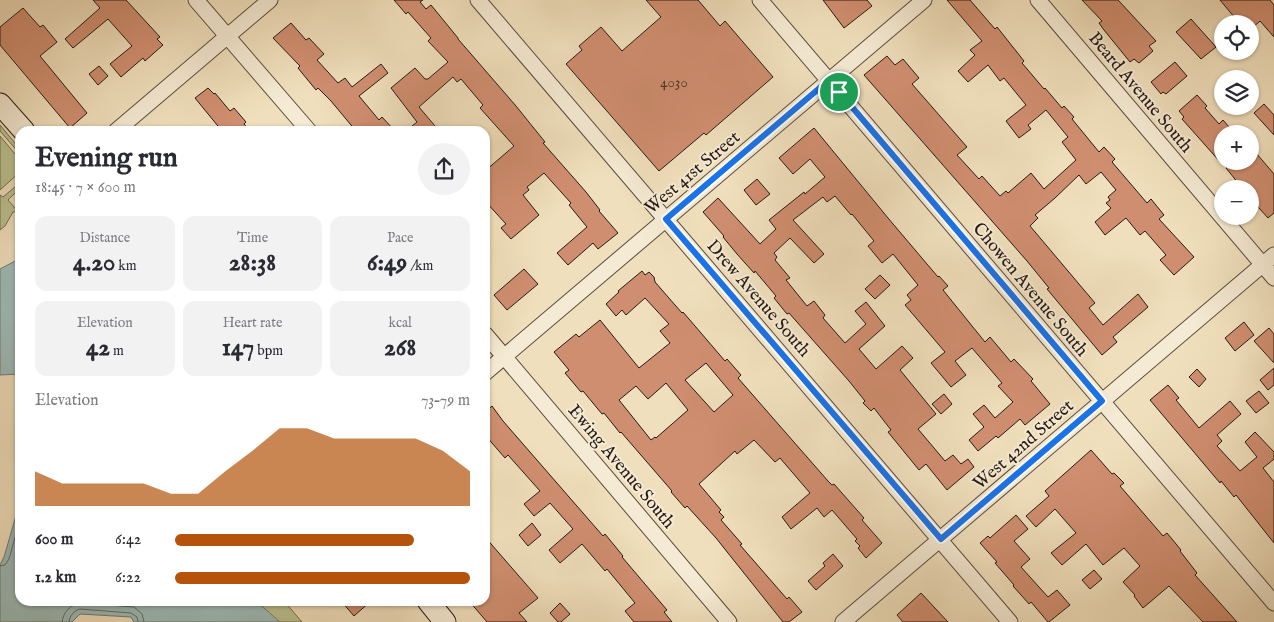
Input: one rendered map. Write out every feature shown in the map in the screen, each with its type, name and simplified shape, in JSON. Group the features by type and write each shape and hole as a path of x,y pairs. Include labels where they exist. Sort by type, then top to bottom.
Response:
{"main road":[{"path":"0,104 20,126"},
{"path":"432,606 445,622"}],"street":[{"path":"196,0 305,126"},
{"path":"122,126 270,0"},
{"name":"Drew Avenue South","path":"478,0 941,539 1010,622"},
{"name":"Chowen Avenue South","path":"760,0 1274,603"},
{"name":"West 41st Street","path":"490,370 924,0"},
{"name":"Beard Avenue South","path":"1038,0 1268,260 1274,278"},
{"name":"West 42nd Street","path":"843,622 1268,260"},
{"name":"Ewing Avenue South","path":"490,340 729,622"}],"green space":[{"path":"0,125 15,143 15,148 0,131"},
{"path":"0,136 15,154 15,176 0,190"},
{"path":"15,187 15,193 8,200 15,208 15,212 0,230 0,195 3,197"},
{"path":"210,606 288,606 302,622 192,622"}],"water":[{"path":"15,261 15,374 0,375 0,269"},
{"path":"15,519 15,606 262,606 280,622 134,622 131,617 80,614 72,622 0,622 0,565"}],"building":[{"path":"93,0 126,0 160,37 157,39 163,45 145,61 143,58 121,77 110,64 132,46 108,19 73,48 65,39 100,8"},
{"path":"394,0 423,0 420,2 426,9 431,5 516,106 545,142 543,143 586,192 618,233 598,249 593,243 568,265 557,253 587,227 569,205 571,203 544,173 527,187 529,190 523,195 539,215 511,239 501,228 506,224 490,206 490,167 514,146 480,108 483,105 461,79 457,82 453,77 419,107 435,126 412,126 417,122 391,88 415,68 425,79 428,79 448,62 428,41 431,38 408,12 406,14"},
{"path":"646,0 698,0 720,26 725,21 773,77 706,135 704,133 659,171 566,64 582,50 579,46 601,27 622,51 661,17"},
{"path":"823,0 867,0 872,6 844,28"},
{"path":"947,0 970,0 995,29 997,27 1024,61 1022,63 1062,108 1064,106 1074,117 1072,119 1099,152 1104,147 1115,159 1112,162 1147,203 1151,199 1164,215 1159,219 1194,257 1174,275 1160,260 1166,255 1145,231 1140,235 1126,218 1105,235 1095,222 1111,208 1106,203 1110,200 1108,197 1116,190 1101,172 1086,184 1079,175 1035,215 1038,218 1030,226 1095,303 1089,308 1103,325 1138,294 1148,307 1113,337 1117,342 1102,355 1047,289 1049,288 1027,261 864,75 887,56 895,65 903,59 919,78 912,84 967,147 957,155 979,179 982,176 1000,196 1006,191 1008,193 1031,173 1044,189 1076,160 1062,142 1068,137 1046,110 1028,125 1031,129 1019,138 1006,121 1026,105 1004,78 1000,81 988,65 968,82 958,71 975,55 970,50 982,41"},
{"path":"1082,0 1118,0 1156,41 1149,46 1153,51 1139,63 1134,59 1130,62 1099,23 1102,21"},
{"path":"1220,0 1270,0 1274,5 1274,37 1259,22 1259,15 1232,15"},
{"path":"23,8 40,27 43,25 57,42 40,56 87,113 72,126 68,126 0,45 0,27"},
{"path":"1191,19 1214,45 1214,49 1201,59 1176,32"},
{"path":"291,23 306,40 309,38 324,54 317,60 338,83 345,78 352,87 381,64 388,73 359,96 379,120 382,117 390,126 352,126 331,101 318,88 316,90 298,68 300,66 273,38"},
{"path":"1175,62 1187,76 1166,94 1163,92 1161,94 1151,82"},
{"path":"99,66 108,76 98,85 89,74"},
{"path":"208,88 215,93 230,111 234,108 246,122 244,124 246,126 218,126 195,98"},
{"path":"1197,95 1219,124 1223,120 1227,125 1214,125 1214,155 1182,119 1184,117 1179,111"},
{"path":"1264,104 1274,115 1274,135 1256,115 1259,115 1259,108"},
{"path":"814,128 938,277 948,286 943,290 985,342 990,337 1011,362 1014,359 1033,379 1031,381 1050,404 1025,425 1020,419 998,438 996,436 978,451 969,440 984,427 973,414 984,405 995,418 1013,402 998,386 1002,383 972,348 955,361 966,375 951,387 931,363 945,352 905,305 911,300 907,295 918,285 893,254 882,263 868,246 874,241 835,196 827,202 823,197 793,220 824,254 814,263 790,238 774,253 777,257 775,260 790,278 786,280 807,306 814,301 825,315 823,318 845,343 866,324 855,311 866,302 885,326 859,349 876,369 902,346 913,358 900,370 936,414 918,429 945,461 953,455 961,464 968,459 974,467 947,490 926,464 919,470 888,432 891,430 874,408 871,411 863,403 865,401 849,381 789,313 787,314 774,298 776,296 755,271 754,273 737,254 703,212 718,198 760,244 776,229 769,220 825,177 810,159 793,174 779,158"},
{"path":"1259,156 1274,174 1274,213 1268,218 1259,208 1259,180 1236,180 1228,170 1259,170"},
{"path":"757,179 770,194 756,205 744,190"},
{"path":"524,269 538,284 507,310 494,295"},
{"path":"642,271 645,275 649,272 654,277 655,282 682,313 725,361 727,359 741,375 738,378 765,409 828,481 832,485 834,484 864,518 862,520 882,543 866,558 858,548 860,546 855,541 857,539 832,510 824,517 817,508 791,529 782,517 810,493 780,458 775,462 754,440 737,454 735,451 699,484 721,510 719,512 724,517 721,520 742,544 740,545 787,599 789,597 802,612 789,622 783,622 716,538 687,506 685,508 604,413 602,414 583,391 581,392 565,373 569,370 554,352 576,334 579,337 600,320 639,368 670,343 660,331 669,324 645,298 626,315 622,310 616,316 606,304","holes":["706,363 733,395 714,412 685,380","666,383 688,410 656,438 651,440 619,400 636,386 648,399"]},
{"path":"880,275 890,285 875,299 865,289"},
{"path":"1244,322 1254,335 1235,351 1225,338"},
{"path":"1269,328 1274,334 1274,363 1254,341"},
{"path":"1274,368 1274,385 1268,390 1260,380"},
{"path":"1197,369 1206,379 1199,387 1189,377"},
{"path":"1168,385 1179,398 1176,400 1199,428 1230,401 1241,414 1217,435 1222,441 1217,446 1240,471 1257,457 1245,442 1255,432 1274,452 1274,459 1263,468 1274,482 1274,543 1236,495 1234,497 1221,481 1220,483 1150,400"},
{"path":"1259,391 1269,403 1256,413 1246,401"},
{"path":"944,394 952,404 941,414 932,404"},
{"path":"492,406 603,536 605,534 667,610 664,612 672,622 634,622 625,611 635,603 607,569 605,571 582,544 560,563 549,550 573,529 550,503 534,516 524,504 540,491 508,455 505,458 490,441 490,408"},
{"path":"1091,450 1112,474 1114,473 1124,483 1120,486 1163,536 1167,533 1197,573 1195,575 1237,622 1203,622 1169,586 1143,608 1135,595 1123,582 1140,566 1124,548 1103,565 1086,544 1062,565 1051,553 1076,533 1055,509 1036,527 1026,516 1049,496 1045,491"},
{"path":"1016,515 1028,529 1014,541 1030,559 1021,567 1048,597 1057,590 1070,605 1049,622 1013,586 995,563 997,562 980,543 988,536 990,538"},
{"path":"532,523 541,535 528,546 519,535"},
{"path":"490,543 538,598 519,613 527,622 487,622 473,606 490,606"},
{"path":"833,554 843,566 816,590 808,581 825,566 823,563"},
{"path":"1094,570 1102,579 1090,589 1082,580"},
{"path":"921,593 948,622 903,622 897,615"},
{"path":"560,603 570,614 561,622 558,622 550,613"},
{"path":"345,606 365,606 354,616"}],"route":[{"path":"829,80 839,92 1102,401 941,539 666,219 829,80"}]}
